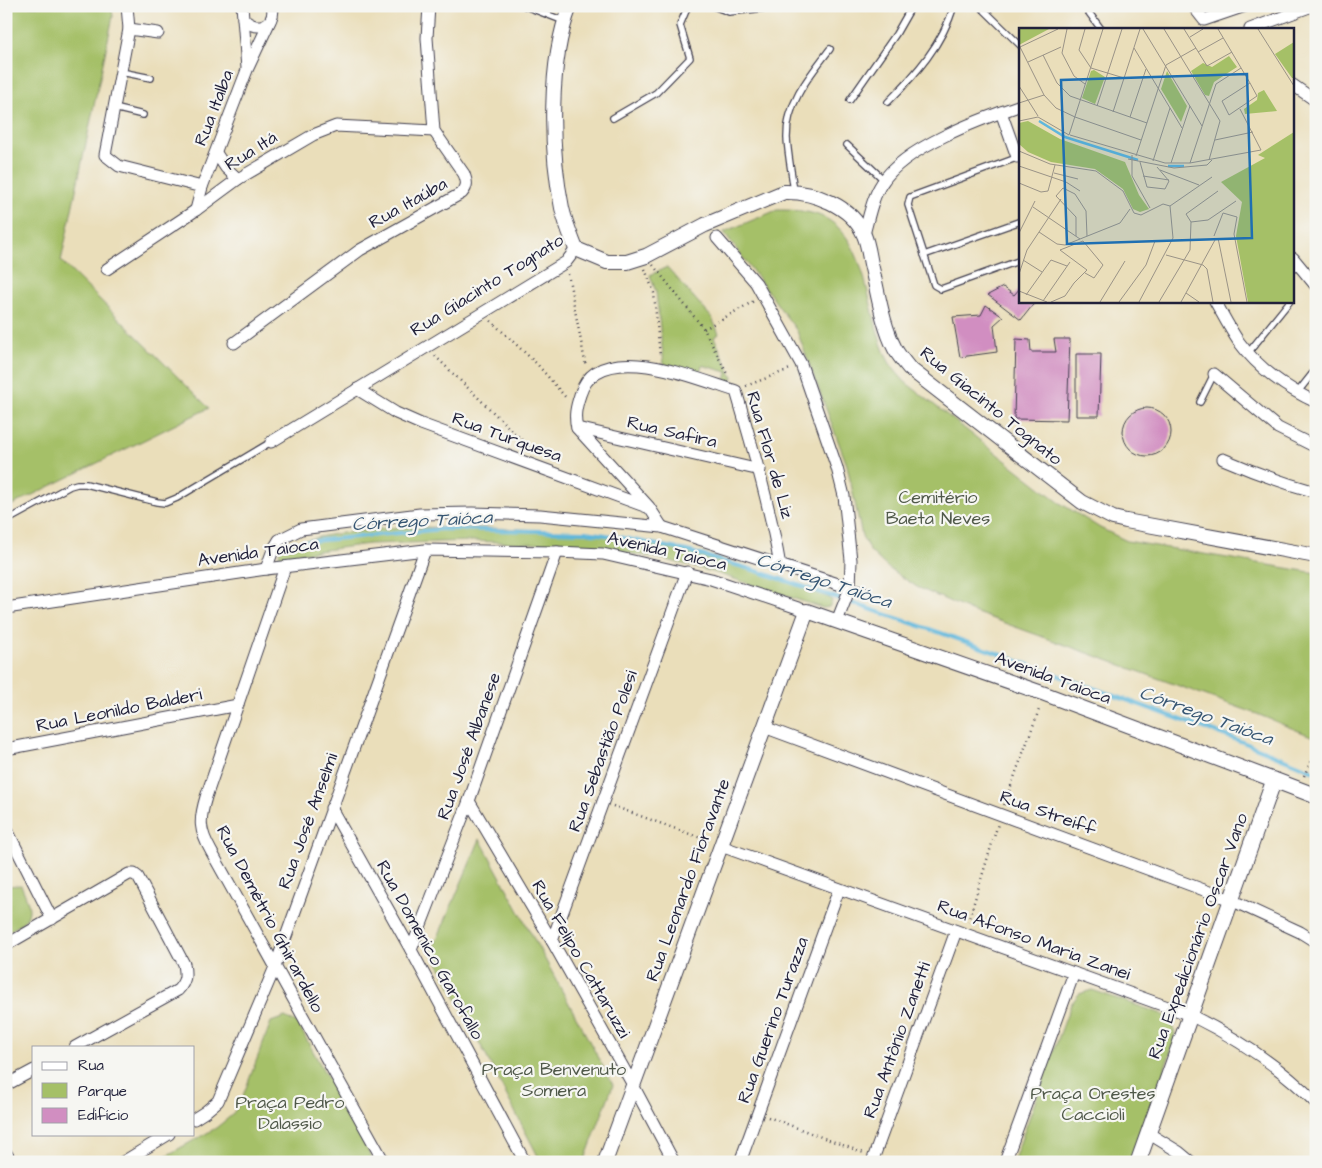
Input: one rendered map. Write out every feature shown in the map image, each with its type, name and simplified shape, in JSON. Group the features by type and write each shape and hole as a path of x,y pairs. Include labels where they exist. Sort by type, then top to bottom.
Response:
{"main road":[{"name":"Avenida Taioca","path":"1274,780 1316,796"},
{"name":"Rua Expedicionário Oscar Vano","path":"1138,1162 1274,780"}],"street":[{"path":"126,6 129,29 105,155 119,166 202,187"},
{"path":"429,6 427,38 434,131"},
{"path":"570,6 564,21 557,55 552,113 562,210 576,249"},
{"path":"1193,6 1204,20 1244,6"},
{"path":"1253,28 1312,6"},
{"path":"242,12 250,25 256,27 266,24 273,11"},
{"name":"Rua Italba","path":"196,210 202,187 273,11"},
{"path":"242,12 248,70"},
{"path":"129,29 158,32"},
{"path":"1294,86 1316,101"},
{"path":"864,234 873,201 889,172 908,157 936,140 1019,106"},
{"path":"1002,112 1019,157"},
{"name":"Rua Itá","path":"107,269 196,210 238,179 313,135 336,126 434,131"},
{"name":"Rua Itaúba","path":"234,343 360,250 462,193 466,188 467,182 464,174 434,131"},
{"path":"216,153 226,168 238,179"},
{"name":"Rua Giacinto Tognato","path":"271,442 425,346 566,262 576,249 607,262 627,262 643,257 705,225 784,192 794,192 835,204 854,220 864,234 887,326 895,349 909,368 1082,502 1113,518 1316,556"},
{"path":"717,238 756,283 801,364 837,468 844,496 851,560 848,592 839,615"},
{"path":"1294,259 1316,286"},
{"path":"1216,302 1238,340 1265,370 1298,393 1316,402"},
{"name":"Rua Flor de Liz","path":"588,378 608,366 640,364 660,368 736,391 760,470 774,528 780,566"},
{"path":"1214,374 1278,428 1316,447"},
{"path":"588,378 582,388 575,409 577,428 649,507 662,527"},
{"name":"Rua Turquesa","path":"358,389 420,424 649,507"},
{"name":"Rua Safira","path":"577,428 760,470"},
{"path":"1223,459 1286,484 1316,492"},
{"path":"266,569 279,540 302,529 420,514 540,515 662,527 780,566 848,592 866,593"},
{"name":"Avenida Taioca","path":"6,608 266,569 425,550 603,554 687,572 807,610 839,615 1274,780"},
{"name":"Rua José Anselmi","path":"195,1118 206,1112 218,1101 275,967 425,550"},
{"name":"Rua José Albanese","path":"411,950 469,801 557,552"},
{"name":"Rua Demétrio Ghirardello","path":"285,567 206,797 200,825 211,851 384,1162"},
{"name":"Rua Sebastião Polesi","path":"552,941 687,572"},
{"name":"Rua Leonardo Fioravante","path":"605,1162 807,610"},
{"name":"Rua Leonildo Balderi","path":"6,749 238,705"},
{"name":"Rua Streiff","path":"764,726 1232,900 1300,932 1316,942"},
{"name":"Rua Felipo Cattaruzzi","path":"469,801 552,941 674,1162"},
{"name":"Rua Domenico Garofallo","path":"331,808 411,950 525,1162"},
{"path":"6,828 52,919"},
{"name":"Rua Afonso Maria Zanei","path":"721,846 1190,1014 1227,1033 1263,1057 1295,1082 1316,1103"},
{"path":"6,945 129,874 134,874 138,877 184,964 186,974 184,983 178,990 77,1046"},
{"name":"Rua Guerino Turazza","path":"740,1162 839,889"},
{"name":"Rua Antônio Zanetti","path":"873,1159 956,931"},
{"path":"1005,1162 1074,973"},
{"path":"6,1085 32,1071"},
{"path":"1148,1133 1179,1152 1191,1162"},
{"path":"122,1162 165,1136"},
{"path":"6,1153 11,1162"}],"lane":[{"path":"525,6 564,21"},
{"path":"613,118 656,94 690,58 680,24 688,6"},
{"path":"713,6 729,12 784,6"},
{"path":"850,100 896,34 912,6"},
{"path":"888,102 910,81 930,55 944,33 954,6"},
{"path":"980,6 1019,44"},
{"path":"1084,6 1100,28"},
{"path":"794,192 787,138 789,118 795,101 808,77 830,49"},
{"path":"121,72 151,78"},
{"path":"114,108 143,115"},
{"path":"847,145 884,180"},
{"path":"1019,157 910,197 908,205 934,285 941,289 1019,261"},
{"path":"924,255 1019,222"},
{"path":"1248,353 1289,302"},
{"path":"1298,393 1316,369"},
{"path":"1200,402 1214,374"},
{"path":"6,521 77,484 86,484 157,502 166,502 177,498 271,442"}],"path":[{"path":"643,257 704,329 736,391 801,364"},
{"path":"643,257 654,293 661,351 660,368"},
{"path":"566,262 588,378"},
{"path":"704,329 764,296"},
{"path":"483,313 537,364 575,409"},
{"path":"425,346 527,445 537,466"},
{"path":"1304,776 1312,758"},
{"path":"602,802 721,846"},
{"path":"757,1113 873,1159"}],"green space":[{"path":"6,6 111,6 113,16 61,261 209,408 6,508"},
{"name":"Cemitério Baeta Neves","path":"777,210 811,213 830,221 845,235 855,253 863,274 880,339 887,358 895,371 905,382 1060,503 1100,528 1127,541 1316,573 1316,738 1257,714 971,611 917,587 888,568 870,551 862,536 847,465 797,331 724,232"},
{"path":"667,267 712,318 719,334 714,337 733,378 730,382 725,381 727,372 702,365 699,374 664,364 656,292 650,275"},
{"path":"401,527 544,530 629,539 680,549 731,563 830,598 832,601 829,607 823,608 713,572 663,559 599,548 473,541 369,544 279,555 280,549 309,539"},
{"name":"Praça Benvenuto Somera","path":"480,839 613,1085 584,1162 541,1162 432,951"},
{"path":"21,885 28,902 28,914 22,923 6,933 6,886"},
{"name":"Praça Orestes Caccioli","path":"1092,990 1162,1014 1169,1019 1174,1028 1175,1040 1131,1162 1013,1162 1071,1004 1079,994"},
{"name":"Praça Pedro Dalassio","path":"285,1017 298,1024 374,1162 155,1162 216,1128 232,1115 241,1101 271,1022"}],"building":[{"path":"1003,287 1014,295 1019,289 1019,302 1035,302 1021,320 988,295"},
{"path":"986,305 1003,317 994,325 997,352 960,357 953,317 981,315"},
{"path":"1016,339 1030,340 1031,352 1056,352 1054,339 1070,339 1067,420 1014,419"},
{"path":"1076,354 1101,354 1099,416 1076,416"},
{"path":"1147,408 1156,410 1164,415 1169,423 1171,432 1169,441 1164,449 1156,454 1147,456 1138,454 1130,449 1125,441 1123,432 1125,423 1130,415 1138,410"}],"waterway":[{"name":"Córrego Taióca","path":"301,542 443,529 586,532 687,551 757,571 941,633 1240,741 1316,772"}]}
